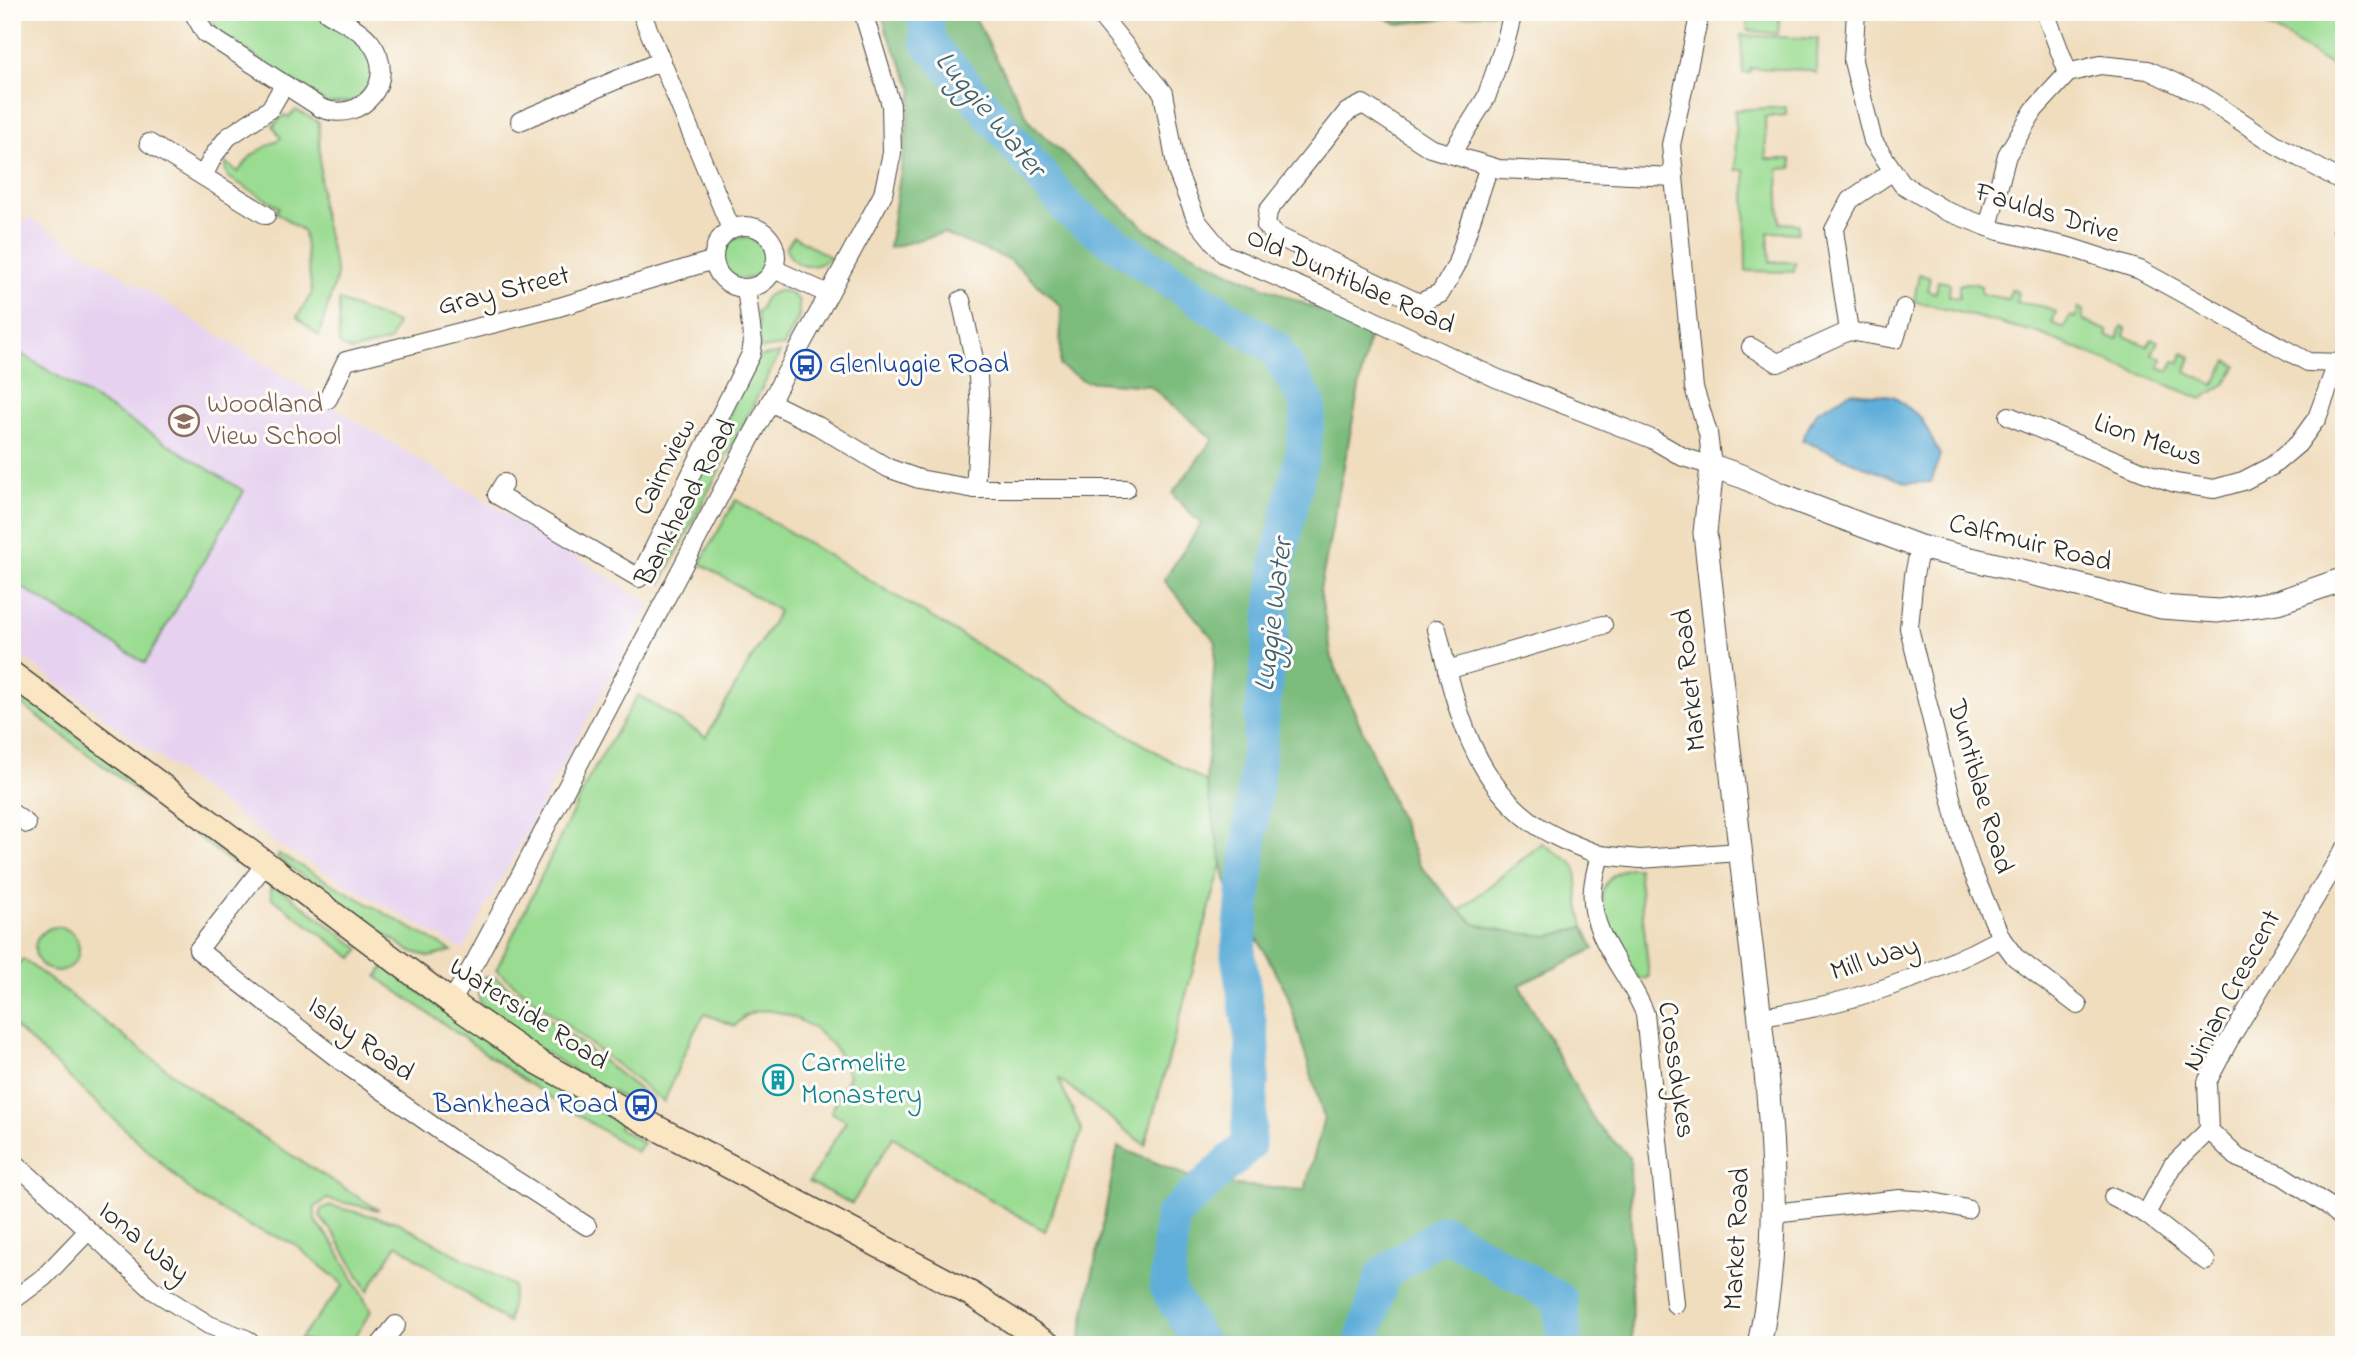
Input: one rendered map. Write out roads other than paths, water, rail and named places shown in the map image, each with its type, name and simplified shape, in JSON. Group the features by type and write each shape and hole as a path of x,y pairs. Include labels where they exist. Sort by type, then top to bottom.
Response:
{"main road":[{"name":"Waterside Road","path":"12,674 505,1040 589,1092 971,1294 1049,1345"}],"street":[{"path":"193,12 205,33 321,108 334,113 355,110 373,95 381,73 376,52 370,41 361,33 327,12"},
{"path":"641,12 732,229"},
{"name":"Bankhead Road","path":"451,1002 883,194 892,153 891,105 863,12"},
{"name":"Old Duntiblae Road","path":"1098,12 1164,93 1177,171 1197,222 1224,254 1324,297 1496,378 1651,439 1684,457 1712,466"},
{"path":"1451,154 1486,98 1513,12"},
{"name":"Market Road","path":"1700,12 1671,145 1694,388 1707,433 1712,466 1705,533 1774,1162 1770,1270 1759,1345"},
{"name":"Faulds Drive","path":"1856,12 1853,61 1873,141 1902,184 1946,211 1988,227 2069,247 2140,271 2308,362 2340,363"},
{"path":"2045,12 2068,73"},
{"path":"520,121 661,61"},
{"path":"1988,227 2007,155 2034,110 2068,73 2100,65 2148,70 2203,96 2275,144 2344,182"},
{"path":"203,176 228,137 270,109 284,85"},
{"path":"1489,166 1457,266 1440,294 1419,303 1276,236 1266,226 1268,211 1347,111 1363,104 1430,148 1499,169 1674,177"},
{"path":"149,143 266,215"},
{"path":"1849,331 1834,230 1850,200 1893,170"},
{"path":"742,226 752,226 762,231 770,238 775,248 774,269 763,282 747,288 737,287 722,277 714,260 718,242 732,229 742,226"},
{"name":"Gray Street","path":"328,399 346,361 559,307 714,260"},
{"path":"774,269 828,294"},
{"name":"Cairnview","path":"504,483 496,495 639,578 751,354 753,342 747,288"},
{"path":"961,300 978,377 980,401 975,489"},
{"path":"1751,347 1778,363 1849,331 1895,339 1904,308"},
{"name":"Lion Mews","path":"2009,416 2141,471 2175,483 2214,489 2243,481 2272,466 2298,444 2317,418 2340,363"},
{"path":"770,402 818,426 888,468 919,479 975,489 1126,489"},
{"name":"Calfmuir Road","path":"1712,466 1920,547 2161,607 2204,611 2278,602 2344,579"},
{"name":"Duntiblae Road","path":"1920,547 1910,602 1909,628 1960,834 1971,868 2001,938 2015,957 2078,1005"},
{"path":"1447,670 1603,625"},
{"path":"1437,629 1461,722 1473,750 1489,778 1533,823 1565,841 1600,855 1628,859 1741,852"},
{"path":"12,813 27,824"},
{"name":"Ninian Crescent","path":"2209,1130 2207,1082 2228,1042 2344,850"},
{"name":"Crossdykes","path":"1600,855 1592,890 1600,932 1638,995 1646,1014 1675,1304"},
{"name":"Islay Road","path":"266,863 198,950 341,1061 450,1138 587,1226"},
{"name":"Mill Way","path":"1760,1017 1833,1002 1902,982 1974,953 2001,938"},
{"path":"2146,1214 2172,1166 2209,1130 2238,1158 2283,1177 2329,1206 2344,1220"},
{"name":"Iona Way","path":"12,1160 153,1290 209,1325 246,1339 253,1345"},
{"path":"2113,1197 2146,1214 2206,1261"},
{"path":"1773,1213 1900,1199 1928,1201 1966,1209"},
{"path":"12,1301 44,1277 88,1232"},
{"path":"380,1345 396,1325"}],"water":[{"path":"1851,392 1893,396 1921,418 1940,455 1931,482 1908,483 1802,440 1816,412"}],"waterway":[{"name":"Luggie Water","path":"924,12 929,44 1071,212 1275,348 1309,405 1303,451 1278,562 1238,955 1253,1046 1248,1145 1172,1216 1167,1288 1202,1345"},
{"name":"Luggie Water","path":"1361,1345 1383,1274 1444,1232 1560,1300 1565,1345"}],"place":[{"name":"Glenluggie Road","path":"806,365"},
{"name":"Woodland View School","path":"184,421"},
{"name":"Carmelite Monastery","path":"778,1080"},
{"name":"Bankhead Road","path":"641,1105"}]}
